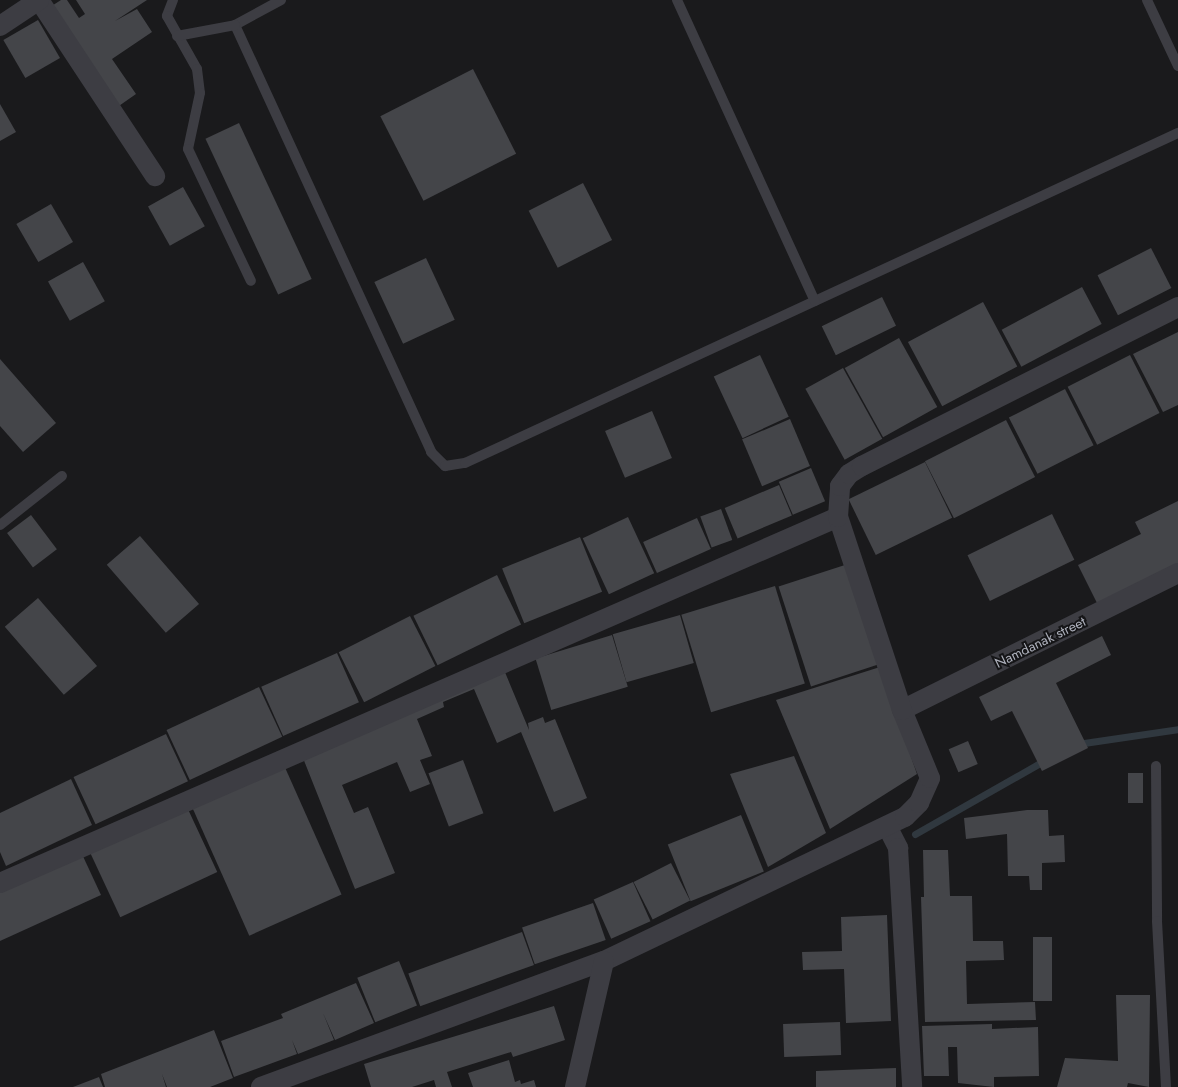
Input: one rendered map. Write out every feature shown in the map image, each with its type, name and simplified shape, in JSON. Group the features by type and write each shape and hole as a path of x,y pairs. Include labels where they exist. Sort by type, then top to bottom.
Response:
{"street":[{"path":"0,26 39,0 155,176"},
{"path":"261,1087 604,961 905,817 920,803 930,778 902,710 838,517 840,486 849,474 862,466 1178,308"},
{"path":"0,883 838,517"},
{"name":"Namdanak street","path":"902,710 1178,573"},
{"path":"888,826 898,848 912,1087"},
{"path":"575,1087 604,961"}],"lane":[{"path":"174,0 167,16 197,69 200,93 188,149 251,281"},
{"path":"177,36 235,25 281,0"},
{"path":"677,0 815,301"},
{"path":"1147,0 1178,66"},
{"path":"235,25 431,452 445,466 465,463 1178,133"},
{"path":"0,525 62,476"},
{"path":"1156,766 1157,921 1166,1087"}],"building":[{"path":"61,0 67,0 79,18 85,14 76,0 147,0 115,21 137,9 152,32 112,59 136,94 116,108 47,9"},
{"path":"38,20 60,58 25,78 3,40"},
{"path":"473,69 516,154 423,201 380,116"},
{"path":"0,104 16,132 0,141"},
{"path":"239,123 312,279 278,295 205,139"},
{"path":"583,183 612,240 558,268 529,211"},
{"path":"183,187 205,226 170,246 148,206"},
{"path":"51,204 73,242 38,262 16,224"},
{"path":"1151,248 1171,288 1118,315 1098,275"},
{"path":"426,258 455,320 403,344 374,282"},
{"path":"83,262 105,301 70,321 48,281"},
{"path":"1082,287 1102,324 1021,367 1002,330"},
{"path":"882,297 896,326 836,355 822,326"},
{"path":"983,302 1017,366 942,406 908,342"},
{"path":"1178,332 1178,405 1163,412 1133,354"},
{"path":"899,338 937,407 883,437 845,368"},
{"path":"760,355 789,417 743,438 714,377"},
{"path":"1130,355 1160,413 1097,445 1068,387"},
{"path":"0,359 56,423 23,452 0,426"},
{"path":"843,368 882,439 845,460 805,389"},
{"path":"1065,389 1094,445 1037,474 1009,418"},
{"path":"652,411 672,458 625,478 605,431"},
{"path":"790,419 810,466 762,486 742,439"},
{"path":"1006,420 1035,477 954,518 925,461"},
{"path":"925,462 952,518 876,555 849,499"},
{"path":"811,468 825,501 793,515 779,482"},
{"path":"779,485 792,515 738,538 725,508"},
{"path":"1178,501 1178,564 1097,603 1078,565 1141,534 1135,522"},
{"path":"721,509 732,540 712,548 700,517"},
{"path":"1052,514 1074,560 990,601 968,555"},
{"path":"31,515 57,549 33,567 7,533"},
{"path":"628,517 654,573 609,594 583,538"},
{"path":"697,518 711,549 657,573 643,542"},
{"path":"140,536 199,604 166,633 107,565"},
{"path":"580,537 602,592 524,623 502,568"},
{"path":"848,564 880,664 811,686 779,587"},
{"path":"497,575 521,624 438,665 413,616"},
{"path":"775,586 805,684 711,712 681,615"},
{"path":"38,598 97,666 64,695 5,627"},
{"path":"680,615 694,663 626,682 613,634"},
{"path":"410,616 435,666 364,702 339,652"},
{"path":"612,635 628,687 551,710 535,658"},
{"path":"1102,636 1111,655 1056,683 1088,748 1042,771 1012,711 991,721 979,697"},
{"path":"337,653 359,702 283,736 261,687"},
{"path":"502,665 529,730 528,723 543,717 545,723 555,719 587,798 554,812 521,732 497,743 474,689 443,702 444,707 417,719 432,756 420,760 430,784 410,792 397,762 342,785 354,813 368,807 395,873 355,889 301,753"},
{"path":"880,667 917,774 830,829 776,700"},
{"path":"259,687 282,737 190,780 167,730"},
{"path":"166,734 188,781 96,824 74,777"},
{"path":"968,741 978,764 958,772 949,749"},
{"path":"794,756 826,833 768,867 730,774"},
{"path":"463,760 483,813 449,826 428,773"},
{"path":"283,763 342,895 249,936 191,804"},
{"path":"1128,773 1143,773 1143,803 1128,803"},
{"path":"71,779 92,825 6,866 0,852 0,813"},
{"path":"186,805 217,872 120,917 89,850"},
{"path":"1027,810 1048,810 1049,836 1064,835 1065,862 1042,863 1042,890 1030,890 1029,876 1008,876 1007,834 966,839 964,818"},
{"path":"741,815 764,872 691,901 668,845"},
{"path":"923,850 948,850 950,896 972,896 973,941 1003,941 1004,960 966,961 967,1004 1035,1002 1036,1020 925,1022 921,897 924,897"},
{"path":"81,852 101,895 0,941 0,888"},
{"path":"671,863 690,900 653,919 634,882"},
{"path":"633,882 650,921 611,939 594,899"},
{"path":"593,903 606,940 535,964 522,927"},
{"path":"887,915 891,1021 846,1023 844,969 803,970 802,952 842,951 841,917"},
{"path":"522,932 534,965 420,1006 408,973"},
{"path":"1033,937 1052,937 1052,1001 1033,1001"},
{"path":"399,961 417,1006 375,1022 357,978"},
{"path":"356,983 374,1023 335,1040 323,1013 334,1040 298,1054 292,1040 297,1054 234,1077 221,1041 283,1018 281,1014"},
{"path":"1116,995 1150,995 1149,1087 1128,1083 1127,1087 1057,1087 1065,1058 1118,1061"},
{"path":"554,1006 565,1040 513,1057 511,1052 447,1072 452,1087 436,1087 434,1080 412,1087 371,1087 364,1064"},
{"path":"840,1022 841,1055 784,1057 783,1024"},
{"path":"992,1024 992,1029 1038,1027 1039,1076 994,1077 994,1087 958,1083 957,1047 948,1047 949,1076 924,1076 922,1026"},
{"path":"214,1030 233,1078 210,1087 167,1087 162,1074 166,1087 105,1087 101,1074"},
{"path":"509,1060 515,1082 520,1080 521,1084 534,1080 536,1087 473,1087 468,1073"},
{"path":"896,1068 896,1087 816,1087 816,1071"},
{"path":"99,1077 103,1087 73,1087"}],"waterway":[{"path":"1077,744 1178,729"},
{"path":"915,834 1045,760"}]}
